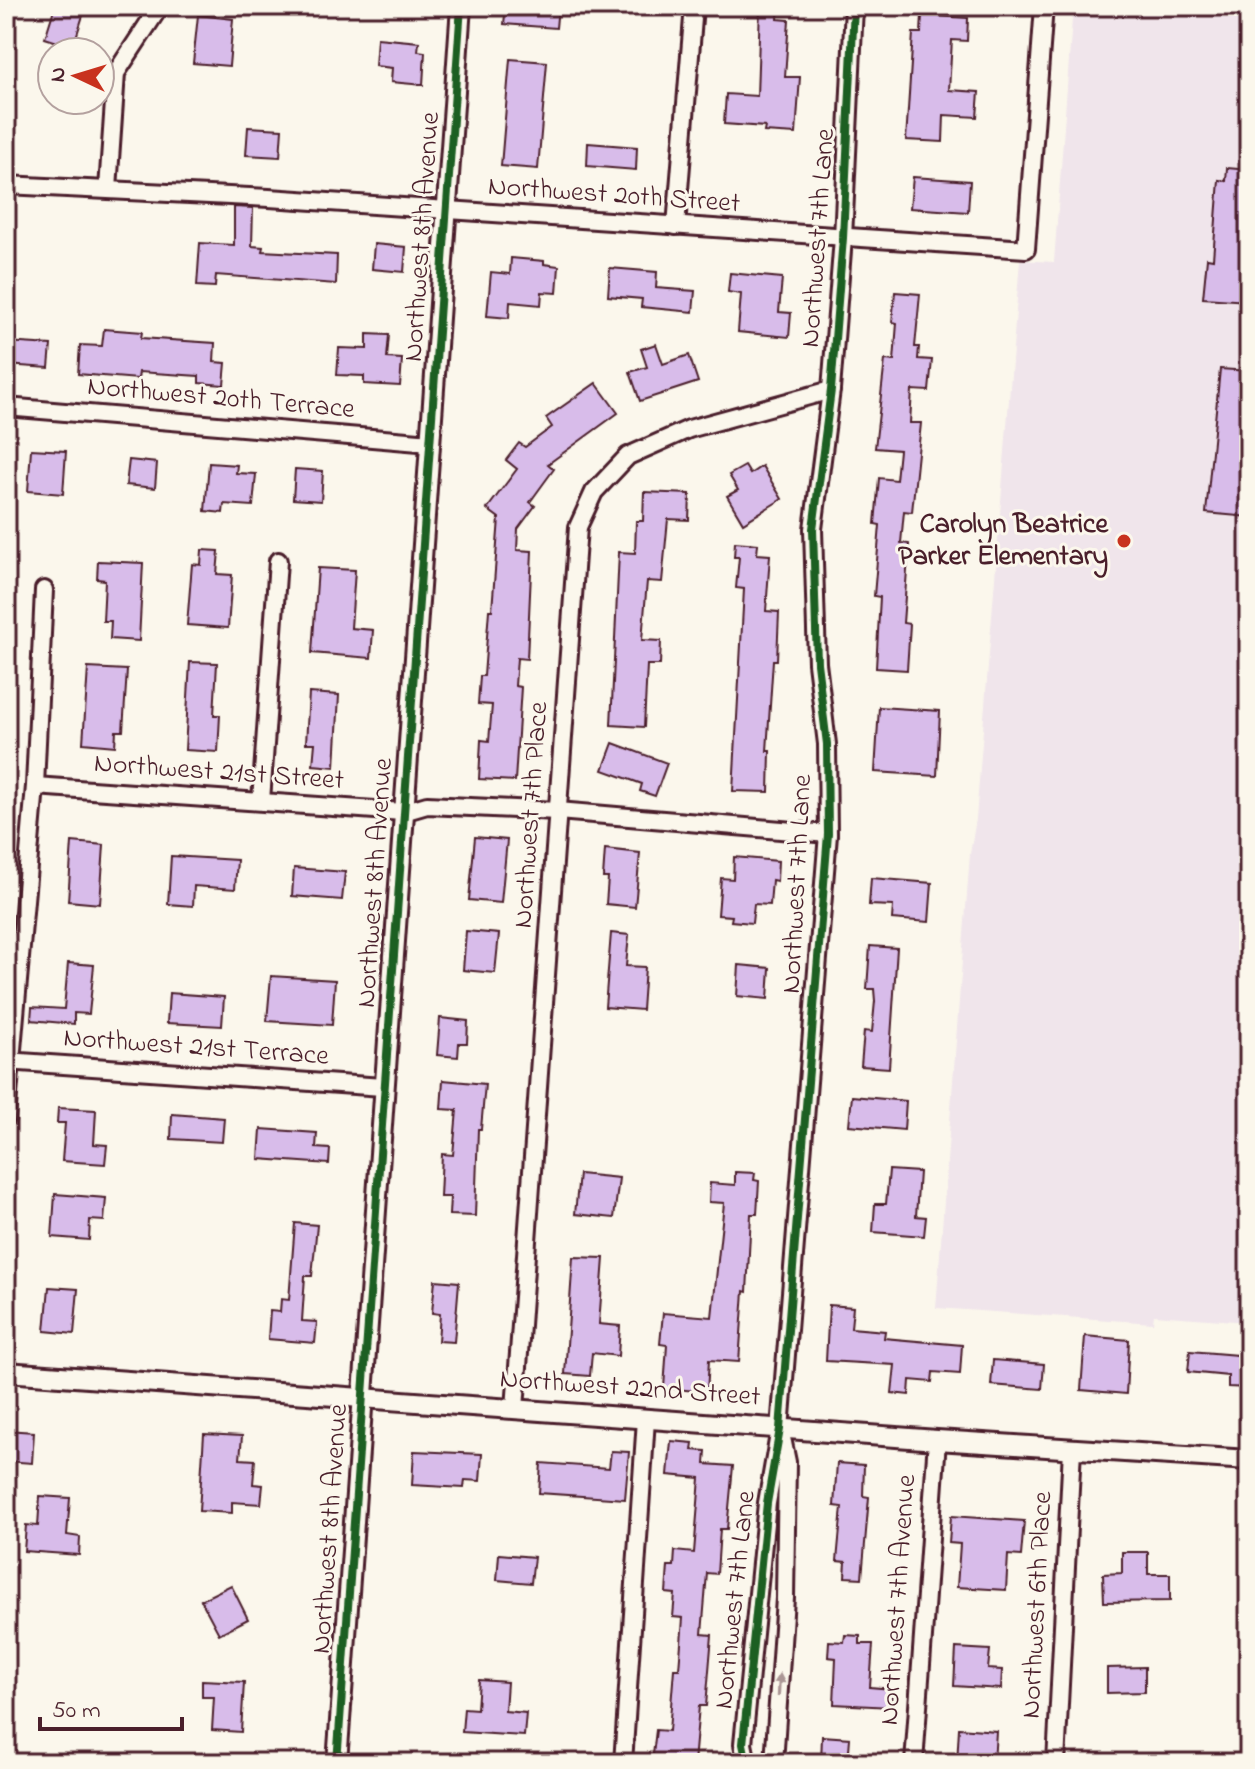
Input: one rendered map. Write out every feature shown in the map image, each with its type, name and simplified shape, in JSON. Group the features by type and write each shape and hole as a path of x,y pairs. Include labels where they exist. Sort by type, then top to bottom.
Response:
{"street":[{"path":"108,189 116,73 160,6"},
{"name":"Northwest 8th Avenue","path":"337,1763 461,6"},
{"path":"676,226 694,6"},
{"name":"Northwest 7th Lane","path":"747,1763 743,1744 767,1503 780,1429 828,834 827,744 817,663 813,529 831,390 843,238 854,6"},
{"name":"Northwest 20th Street","path":"6,185 1026,249 1044,6"},
{"name":"Northwest 7th Place","path":"515,1409 578,527 594,492 628,456 689,429 831,390"},
{"name":"Northwest 20th Terrace","path":"6,407 431,443"},
{"path":"261,801 278,561"},
{"path":"6,1118 8,1062 35,786 44,590"},
{"name":"Northwest 21st Street","path":"35,786 403,812 427,805 558,811 828,834"},
{"name":"Northwest 21st Terrace","path":"8,1062 383,1087"},
{"name":"Northwest 22nd Street","path":"6,1372 1249,1460"},
{"path":"623,1763 646,1419"},
{"name":"Northwest 7th Lane","path":"774,1763 785,1598 787,1462 780,1429"},
{"name":"Northwest 7th Avenue","path":"914,1763 937,1440"},
{"name":"Northwest 6th Place","path":"1056,1763 1072,1449"}],"shaded area":[{"name":"Carolyn Beatrice Parker Elementary","path":"1073,6 1249,6 1249,1322 1154,1315 1153,1323 936,1308 1020,260 1054,262"}],"building":[{"path":"55,6 86,6 76,36 46,36"},
{"path":"506,6 558,6 556,28 504,24"},
{"path":"760,6 779,6 778,19 789,20 785,77 800,77 796,134 764,132 765,127 724,124 726,94 757,96"},
{"path":"198,15 233,19 229,66 193,63"},
{"path":"922,15 968,18 967,41 952,40 949,90 979,92 977,117 944,115 943,142 906,140 913,33 921,33"},
{"path":"377,38 419,42 418,51 425,52 423,85 391,82 392,68 375,66"},
{"path":"510,59 547,62 538,169 501,166"},
{"path":"248,127 282,129 280,157 246,155"},
{"path":"588,143 637,147 636,170 587,166"},
{"path":"1227,168 1249,170 1249,301 1203,298 1207,258 1213,259 1219,180 1226,181"},
{"path":"913,177 970,181 968,212 910,208"},
{"path":"234,207 253,208 252,246 263,247 262,251 337,255 336,284 216,275 215,287 197,286 200,243 234,245"},
{"path":"374,244 406,247 404,272 372,269"},
{"path":"511,258 544,261 544,264 559,266 557,293 542,292 541,305 510,302 509,318 487,316 491,272 510,274"},
{"path":"610,268 657,272 656,288 695,291 693,312 641,307 642,299 608,296"},
{"path":"730,273 782,278 779,312 791,313 789,337 738,332 741,294 728,292"},
{"path":"895,292 920,294 915,347 919,347 918,359 932,360 929,391 912,390 910,423 921,423 912,512 904,511 901,543 909,544 903,623 910,624 907,670 876,668 880,597 874,596 880,525 875,524 879,478 896,480 899,450 875,448 885,360 894,361 897,323 892,322"},
{"path":"104,329 142,332 141,338 215,343 214,362 226,363 224,385 199,383 199,376 139,372 138,379 78,374 80,345 102,346"},
{"path":"367,334 389,335 387,358 402,359 400,386 364,384 364,376 337,375 339,348 367,349"},
{"path":"6,342 51,345 49,368 6,365"},
{"path":"656,344 663,364 689,355 698,382 640,401 630,372 647,367 641,349"},
{"path":"1220,369 1249,371 1242,484 1249,485 1249,517 1206,513"},
{"path":"596,383 618,413 548,464 554,469 530,502 535,506 518,529 517,550 532,551 527,659 517,658 515,686 521,687 515,781 479,779 481,740 489,741 492,705 478,704 480,676 484,676 489,610 492,610 499,518 487,509 517,469 506,460 519,443 525,447 552,427 546,418"},
{"path":"31,449 66,451 63,494 28,491"},
{"path":"129,460 157,463 155,488 126,485"},
{"path":"209,463 237,465 236,473 256,474 253,506 224,504 223,513 205,511"},
{"path":"745,466 750,474 762,466 782,499 743,523 727,496 738,490 729,475"},
{"path":"295,469 323,471 321,501 293,499"},
{"path":"644,492 690,494 689,520 668,519 662,582 647,581 642,640 661,641 660,665 647,665 644,727 611,725 619,552 635,553 636,521 643,521"},
{"path":"735,542 758,544 757,554 770,555 766,611 779,612 767,751 770,751 769,792 733,791 744,589 736,588 739,557 734,557"},
{"path":"202,550 219,551 217,574 232,575 228,628 187,625 192,564 201,565"},
{"path":"98,561 143,563 139,641 110,639 111,621 103,621 105,580 97,579"},
{"path":"318,568 355,570 351,628 373,630 371,658 312,653"},
{"path":"190,662 217,663 214,715 220,715 218,752 185,750"},
{"path":"88,668 127,670 123,731 116,731 115,746 83,743"},
{"path":"309,693 339,695 335,767 313,765 315,743 306,743"},
{"path":"879,707 940,711 937,776 875,772"},
{"path":"613,743 667,763 655,796 640,791 642,784 603,770"},
{"path":"475,837 507,840 501,903 469,900"},
{"path":"72,842 104,845 100,904 68,901"},
{"path":"605,849 640,853 635,907 606,904 608,878 603,878"},
{"path":"171,856 237,860 235,889 194,886 193,906 168,904"},
{"path":"734,857 778,861 777,881 772,880 770,905 754,904 752,923 731,921 732,916 718,915 721,878 733,879"},
{"path":"294,868 345,872 342,900 292,896"},
{"path":"871,878 932,883 929,922 892,919 893,906 869,905"},
{"path":"466,931 499,934 495,973 463,970"},
{"path":"611,933 629,935 626,966 645,967 642,1010 605,1007"},
{"path":"870,946 897,948 889,1068 861,1066 864,1031 872,1032 875,1001 874,989 867,989"},
{"path":"68,963 94,965 89,1014 74,1013 74,1024 31,1020 32,1007 64,1009"},
{"path":"739,965 770,968 768,999 737,996"},
{"path":"271,976 335,980 332,1025 267,1021"},
{"path":"169,993 224,997 222,1026 167,1023"},
{"path":"440,1018 468,1021 467,1043 459,1043 458,1057 437,1055"},
{"path":"443,1080 485,1084 481,1129 478,1129 475,1216 449,1215 450,1197 440,1197 442,1154 453,1155 457,1110 441,1109"},
{"path":"852,1096 906,1101 904,1130 849,1125"},
{"path":"58,1108 96,1110 94,1144 107,1145 105,1164 62,1161 65,1123 57,1123"},
{"path":"172,1114 224,1118 222,1142 171,1139"},
{"path":"261,1129 317,1133 316,1148 330,1149 329,1164 259,1159"},
{"path":"889,1170 919,1172 916,1216 926,1217 924,1236 873,1232 875,1204 886,1204"},
{"path":"735,1172 755,1173 754,1180 759,1181 757,1214 751,1214 739,1362 709,1360 707,1392 664,1388 667,1345 660,1344 663,1313 712,1317 724,1203 709,1202 710,1183 735,1185"},
{"path":"579,1174 619,1178 614,1218 575,1214"},
{"path":"55,1194 106,1198 104,1221 90,1220 89,1240 52,1237"},
{"path":"295,1223 317,1225 312,1276 305,1276 302,1321 317,1322 315,1343 268,1339 270,1311 280,1312 281,1299 289,1300"},
{"path":"573,1257 604,1258 599,1324 620,1326 618,1356 592,1353 590,1376 565,1374"},
{"path":"435,1280 459,1282 454,1342 438,1341 440,1314 432,1313"},
{"path":"49,1287 78,1289 74,1334 45,1331"},
{"path":"829,1305 853,1307 851,1328 885,1331 884,1338 962,1345 960,1374 933,1372 932,1382 910,1380 909,1395 892,1393 895,1365 826,1361"},
{"path":"1085,1336 1129,1340 1126,1394 1081,1390"},
{"path":"1190,1351 1249,1356 1249,1388 1228,1387 1228,1376 1188,1372"},
{"path":"993,1360 1044,1364 1042,1389 991,1385"},
{"path":"6,1430 34,1432 32,1463 6,1461"},
{"path":"204,1434 242,1436 240,1459 255,1460 253,1484 263,1485 261,1504 232,1502 232,1513 199,1511"},
{"path":"671,1441 693,1443 692,1450 706,1451 705,1464 733,1466 727,1529 720,1529 717,1574 707,1573 702,1634 712,1635 706,1706 699,1706 694,1763 652,1763 656,1730 669,1731 674,1669 679,1669 683,1618 673,1617 675,1594 666,1593 668,1566 674,1566 675,1551 694,1553 700,1478 668,1475"},
{"path":"414,1451 482,1454 480,1481 465,1480 464,1488 412,1485"},
{"path":"611,1451 629,1452 625,1499 539,1493 541,1463 609,1468"},
{"path":"837,1463 864,1465 863,1496 869,1497 862,1578 845,1577 846,1562 837,1561 842,1507 834,1506"},
{"path":"40,1496 70,1498 67,1535 80,1537 79,1555 24,1551 26,1525 38,1526"},
{"path":"951,1516 1024,1521 1021,1556 1008,1555 1006,1590 957,1587 960,1544 949,1543"},
{"path":"1122,1552 1148,1552 1148,1574 1170,1574 1170,1601 1104,1602 1103,1574 1122,1573"},
{"path":"499,1554 534,1557 531,1583 497,1580"},
{"path":"231,1585 248,1619 219,1634 201,1600"},
{"path":"845,1635 860,1636 860,1644 873,1644 870,1687 892,1689 891,1707 834,1704 836,1658 828,1657 829,1641 844,1642"},
{"path":"956,1648 990,1650 988,1669 1002,1670 1001,1689 954,1686"},
{"path":"1145,1667 1145,1692 1107,1693 1107,1668"},
{"path":"202,1680 244,1682 241,1732 212,1730 214,1697 202,1697"},
{"path":"479,1680 507,1682 505,1711 526,1713 524,1736 462,1732 464,1708 477,1709"},
{"path":"959,1728 996,1731 994,1763 957,1763"},
{"path":"822,1736 850,1738 848,1763 821,1763"}],"cycle path":[{"path":"337,1763 461,6"},
{"path":"747,1763 743,1744 767,1503 780,1429 828,834 827,744 817,663 813,529 831,390 843,238 854,6"}],"place":[{"name":"Carolyn Beatrice Parker Elementary","path":"1124,541"}]}
